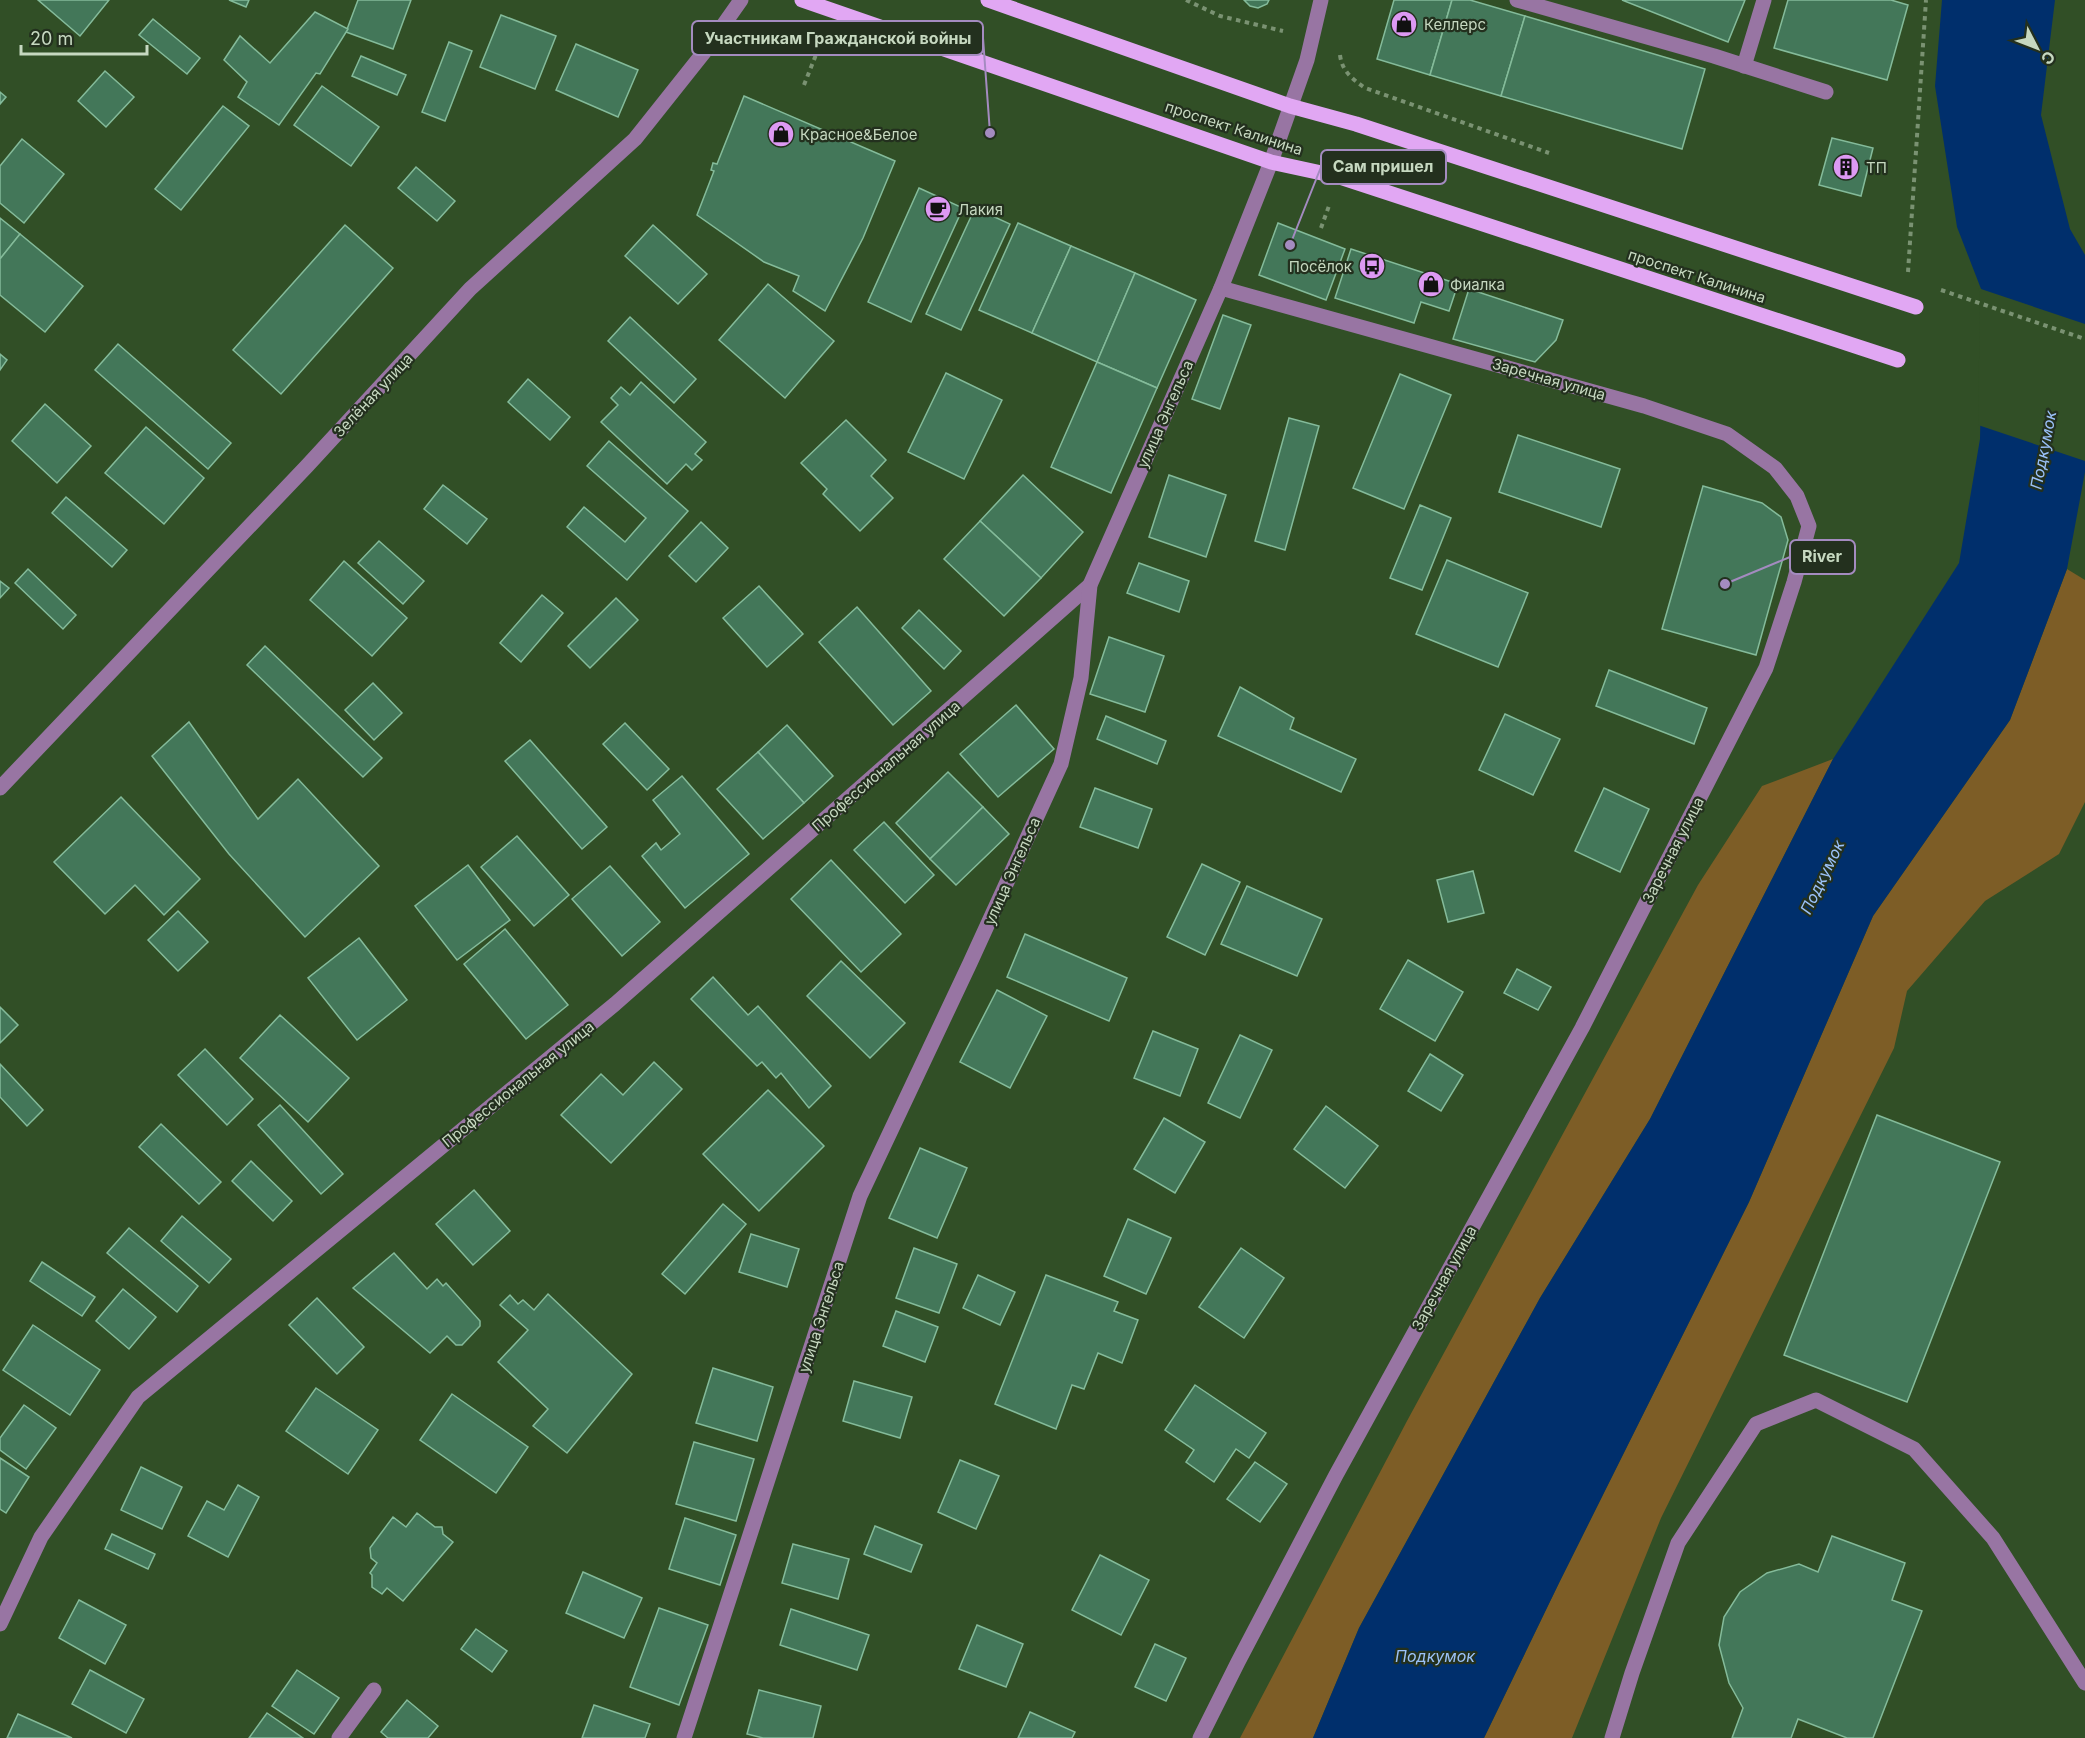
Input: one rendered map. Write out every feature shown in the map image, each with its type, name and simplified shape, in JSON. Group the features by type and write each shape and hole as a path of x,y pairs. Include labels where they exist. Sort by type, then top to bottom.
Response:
{"main road":[{"name":"проспект Калинина","path":"802,0 1271,162 1340,177 1898,360"},
{"path":"988,0 1290,106 1356,124 1916,307"}],"street":[{"name":"Зелёная улица","path":"0,788 307,466 470,289 635,139 705,51 741,0"},
{"name":"улица Энгельса","path":"684,1738 860,1196 1061,764 1081,678 1090,585 1221,288 1271,162 1307,60 1321,0"},
{"path":"1517,0 1826,92"},
{"path":"1744,66 1764,0"},
{"name":"Заречная улица","path":"1200,1738 1336,1475 1582,1028 1766,668 1794,582 1809,526 1797,496 1775,468 1727,434 1644,406 1221,288"},
{"name":"Профессиональная улица","path":"0,1624 41,1537 138,1397 615,1004 1090,585"},
{"path":"1612,1738 1632,1673 1678,1543 1756,1424 1816,1400 1914,1449 1993,1538 2085,1683"},
{"path":"339,1738 374,1690"}],"path":[{"path":"1186,0 1220,16 1339,45 1341,64 1350,78 1365,88 1557,156"},
{"path":"1908,279 1926,0"},
{"path":"804,85 833,11"},
{"path":"1934,288 2085,339"}],"shaded area":[{"path":"2067,569 2085,580 2085,802 2059,854 1985,901 1907,991 1894,1048 1661,1518 1572,1738 1484,1738 1749,1202 1873,916 2010,720"},
{"path":"1833,759 1650,1119 1540,1298 1359,1628 1313,1738 1240,1738 1407,1421 1698,885 1762,786"}],"water":[{"name":"Подкумок","path":"1942,0 2055,0 2041,115 2070,229 2085,255 2085,472 2067,569 2010,720 1873,916 1749,1202 1484,1738 1313,1738 1359,1628 1540,1298 1650,1119 1833,759 1959,563 1980,439 1983,294 1957,227 1935,86"}],"pier":[{"path":"1978,288 2085,324 2085,461 1978,425 1980,294"}],"building":[{"path":"38,0 109,0 80,36"},
{"path":"229,0 249,0 246,7"},
{"path":"358,0 411,0 393,49 346,32"},
{"path":"1244,0 1269,0 1267,4 1258,8 1250,6"},
{"path":"1394,0 1452,0 1430,75 1377,59"},
{"path":"1452,0 1470,0 1525,16 1501,96 1430,75"},
{"path":"1622,0 1745,0 1728,42"},
{"path":"1788,0 1891,0 1908,5 1887,80 1774,48"},
{"path":"315,12 348,29 320,74 316,73 279,125 238,97 247,82 224,60 240,36 270,63"},
{"path":"501,15 556,36 535,89 480,67"},
{"path":"1525,16 1705,69 1682,149 1501,96"},
{"path":"153,19 200,58 187,74 139,35"},
{"path":"449,42 472,51 445,121 422,112"},
{"path":"576,44 638,70 618,117 556,90"},
{"path":"361,56 406,75 397,95 352,76"},
{"path":"105,71 134,97 106,127 78,101"},
{"path":"322,86 379,127 351,166 294,125"},
{"path":"0,92 6,97 0,104"},
{"path":"744,96 895,161 863,238 825,311 793,291 799,276 764,262 697,215 714,171 711,170 713,163 717,164"},
{"path":"223,106 249,126 181,210 155,189"},
{"name":"ТП","path":"1832,138 1873,148 1861,196 1819,185"},
{"path":"22,139 64,174 24,223 0,203 0,166"},
{"path":"416,167 455,201 437,221 398,188"},
{"path":"919,188 963,208 911,322 868,302"},
{"path":"975,208 1010,224 961,330 926,314"},
{"path":"0,218 20,234 0,259"},
{"path":"1018,223 1071,246 1032,333 979,310"},
{"path":"1278,223 1345,249 1326,300 1259,275"},
{"path":"345,225 393,268 281,394 233,350"},
{"path":"653,225 707,274 678,304 625,256"},
{"path":"20,234 83,286 45,332 0,295 0,259"},
{"path":"1071,246 1135,273 1097,362 1032,333"},
{"path":"1351,249 1458,284 1449,311 1421,302 1414,323 1335,298"},
{"path":"1135,273 1196,300 1157,388 1097,362"},
{"path":"768,284 834,341 785,398 719,340"},
{"path":"1469,289 1563,320 1556,340 1535,362 1453,339"},
{"path":"1223,315 1251,325 1220,409 1192,399"},
{"path":"630,317 696,379 674,403 608,341"},
{"path":"118,344 231,443 208,469 95,370"},
{"path":"0,354 7,360 0,370"},
{"path":"1097,362 1157,388 1111,493 1051,467"},
{"path":"946,373 1002,400 964,479 908,452"},
{"path":"1400,374 1451,395 1404,509 1353,488"},
{"path":"528,379 570,417 550,440 508,402"},
{"path":"641,382 706,442 695,454 702,460 692,470 686,464 667,484 601,422 618,405 611,398 621,387 630,395"},
{"path":"45,404 91,446 57,483 12,441"},
{"path":"1289,418 1319,426 1285,550 1255,541"},
{"path":"846,420 886,460 871,476 893,498 860,531 823,494 827,489 801,463"},
{"path":"146,427 204,478 164,524 105,473"},
{"path":"1518,435 1620,469 1601,527 1499,492"},
{"path":"609,441 688,511 627,580 567,527 584,507 625,542 646,518 587,466"},
{"path":"1023,475 1083,532 1041,578 980,521"},
{"path":"1169,475 1226,495 1206,557 1149,537"},
{"path":"443,485 487,519 467,544 424,509"},
{"path":"1703,486 1762,503 1781,517 1788,540 1756,655 1662,629"},
{"path":"66,497 127,550 112,567 52,513"},
{"path":"1420,505 1451,518 1422,590 1390,578"},
{"path":"980,521 1041,578 1004,616 944,559"},
{"path":"701,522 728,548 696,582 669,556"},
{"path":"379,541 424,581 403,604 358,563"},
{"path":"1447,560 1528,593 1498,667 1416,634"},
{"path":"344,561 407,618 372,656 310,600"},
{"path":"1139,563 1189,581 1179,612 1127,593"},
{"path":"28,569 76,615 63,629 15,583"},
{"path":"0,581 9,588 0,598"},
{"path":"759,586 803,634 767,667 723,618"},
{"path":"542,595 563,613 521,662 500,643"},
{"path":"616,598 638,620 590,668 568,646"},
{"path":"857,607 931,691 893,725 819,642"},
{"path":"919,610 961,651 944,669 902,628"},
{"path":"1109,637 1164,656 1145,712 1090,694"},
{"path":"265,646 382,758 363,777 247,665"},
{"path":"1609,670 1707,708 1694,744 1596,706"},
{"path":"373,683 402,713 374,740 345,710"},
{"path":"1240,687 1294,718 1290,729 1356,759 1341,792 1218,736"},
{"path":"1016,705 1054,749 998,797 960,754"},
{"path":"1505,714 1560,739 1533,795 1479,770"},
{"path":"1106,716 1166,741 1157,764 1097,739"},
{"path":"189,722 258,819 298,779 379,866 305,937 229,854 152,756"},
{"path":"625,723 669,769 647,790 603,744"},
{"path":"787,725 833,776 804,803 758,752"},
{"path":"530,740 607,827 582,849 505,761"},
{"path":"758,752 804,803 763,839 717,789"},
{"path":"948,772 983,807 930,859 896,823"},
{"path":"682,776 749,854 685,908 642,856 656,843 661,850 680,834 653,800"},
{"path":"1095,788 1152,809 1138,848 1080,827"},
{"path":"1604,788 1649,809 1620,872 1575,851"},
{"path":"121,797 200,879 164,915 135,885 105,914 54,862"},
{"path":"983,807 1009,834 956,885 930,859"},
{"path":"884,822 934,875 905,903 854,850"},
{"path":"517,836 569,895 534,926 481,867"},
{"path":"831,860 901,934 861,972 791,899"},
{"path":"1202,864 1240,882 1205,955 1167,937"},
{"path":"468,865 510,920 457,960 415,906"},
{"path":"610,866 660,922 622,956 572,899"},
{"path":"1473,871 1484,913 1448,922 1437,880"},
{"path":"1247,886 1322,919 1297,976 1221,944"},
{"path":"178,911 208,942 178,971 148,940"},
{"path":"505,929 568,1005 526,1039 464,964"},
{"path":"1025,934 1127,978 1109,1021 1007,977"},
{"path":"359,938 407,1000 357,1040 308,978"},
{"path":"1408,960 1463,992 1435,1041 1380,1009"},
{"path":"841,961 905,1023 870,1058 807,996"},
{"path":"1517,969 1551,987 1538,1010 1504,993"},
{"path":"713,977 748,1015 758,1006 831,1086 809,1108 781,1073 776,1078 762,1062 757,1066 691,999"},
{"path":"997,990 1047,1016 1010,1088 960,1062"},
{"path":"0,1007 18,1025 0,1043"},
{"path":"280,1015 349,1078 308,1122 240,1058"},
{"path":"1153,1031 1198,1049 1180,1096 1134,1078"},
{"path":"1240,1035 1272,1050 1240,1118 1208,1103"},
{"path":"205,1049 253,1099 227,1125 178,1075"},
{"path":"1430,1054 1463,1075 1441,1111 1408,1091"},
{"path":"654,1062 682,1089 611,1163 561,1115 601,1074 623,1095"},
{"path":"0,1064 43,1110 27,1126 0,1097"},
{"path":"768,1090 824,1146 759,1211 703,1154"},
{"path":"280,1105 343,1174 321,1194 258,1125"},
{"path":"1326,1106 1378,1146 1345,1188 1294,1149"},
{"path":"1877,1115 2000,1162 1907,1402 1784,1355"},
{"path":"1164,1118 1205,1142 1175,1193 1134,1169"},
{"path":"161,1124 221,1182 199,1204 139,1147"},
{"path":"920,1148 967,1168 937,1238 889,1218"},
{"path":"251,1161 292,1201 273,1221 232,1181"},
{"path":"474,1190 510,1231 473,1265 436,1224"},
{"path":"723,1204 746,1224 685,1294 662,1274"},
{"path":"182,1216 231,1259 209,1283 161,1241"},
{"path":"1128,1219 1171,1238 1146,1294 1104,1276"},
{"path":"129,1228 198,1286 177,1312 107,1253"},
{"path":"751,1234 799,1249 787,1287 739,1272"},
{"path":"914,1248 957,1264 939,1313 896,1298"},
{"path":"1241,1248 1284,1278 1244,1338 1199,1307"},
{"path":"394,1253 427,1289 437,1279 443,1286 446,1283 480,1321 480,1326 462,1345 456,1345 447,1336 430,1353 353,1288"},
{"path":"42,1262 95,1297 82,1316 30,1281"},
{"path":"978,1275 1015,1292 1000,1325 963,1308"},
{"path":"1046,1275 1118,1302 1114,1311 1138,1320 1122,1363 1098,1353 1084,1389 1072,1385 1056,1429 995,1404"},
{"path":"123,1289 156,1317 129,1349 96,1321"},
{"path":"548,1294 632,1374 567,1453 533,1426 548,1409 498,1362 528,1330 500,1305 510,1295 518,1304 523,1300 534,1310"},
{"path":"317,1298 364,1347 337,1374 289,1325"},
{"path":"896,1311 938,1327 925,1362 883,1346"},
{"path":"33,1325 100,1370 70,1415 3,1370"},
{"path":"713,1368 773,1387 757,1441 696,1423"},
{"path":"854,1381 912,1397 900,1438 843,1421"},
{"path":"1195,1385 1266,1433 1249,1458 1236,1449 1214,1482 1186,1462 1194,1450 1165,1430"},
{"path":"316,1388 378,1430 348,1474 286,1431"},
{"path":"452,1394 528,1447 496,1493 420,1440"},
{"path":"24,1405 56,1428 26,1469 0,1450 0,1438"},
{"path":"694,1442 754,1459 736,1521 676,1504"},
{"path":"0,1458 29,1477 6,1513 0,1509"},
{"path":"960,1460 999,1476 976,1529 938,1512"},
{"path":"1255,1462 1287,1484 1260,1522 1227,1499"},
{"path":"141,1467 182,1487 162,1529 121,1510"},
{"path":"238,1485 259,1497 228,1557 188,1536 207,1501 224,1510"},
{"path":"417,1513 435,1527 442,1527 443,1534 453,1542 403,1601 387,1588 382,1594 372,1587 370,1573 377,1563 371,1558 370,1548 393,1517 406,1527"},
{"path":"685,1518 736,1535 720,1585 669,1569"},
{"path":"875,1526 922,1545 911,1572 864,1554"},
{"path":"112,1534 155,1554 148,1569 105,1549"},
{"path":"1832,1536 1905,1563 1892,1600 1922,1611 1873,1738 1847,1738 1798,1719 1791,1738 1732,1738 1743,1708 1729,1683 1719,1645 1724,1617 1740,1592 1767,1573 1799,1564 1818,1572"},
{"path":"793,1544 849,1559 838,1599 782,1583"},
{"path":"1100,1555 1149,1580 1121,1635 1072,1610"},
{"path":"583,1572 642,1598 624,1638 566,1613"},
{"path":"79,1600 126,1625 105,1664 59,1638"},
{"path":"659,1608 708,1625 679,1705 630,1687"},
{"path":"791,1609 869,1635 857,1670 780,1645"},
{"path":"977,1625 1023,1644 1006,1687 959,1669"},
{"path":"476,1629 507,1651 492,1672 461,1649"},
{"path":"1155,1644 1186,1658 1166,1701 1135,1687"},
{"path":"90,1670 144,1699 126,1733 72,1704"},
{"path":"297,1670 339,1698 314,1734 272,1706"},
{"path":"759,1690 821,1706 813,1738 763,1738 747,1734"},
{"path":"407,1700 438,1726 428,1738 388,1738 381,1732"},
{"path":"594,1705 650,1724 645,1738 582,1738"},
{"path":"1030,1712 1075,1732 1072,1738 1018,1738"},
{"path":"267,1713 303,1738 249,1738"},
{"path":"18,1714 72,1738 7,1738"}],"place":[{"name":"Келлерс","path":"1404,24"},
{"name":"Участникам Гражданской войны","path":"990,133"},
{"name":"Красное&Белое","path":"781,134"},
{"name":"ТП","path":"1846,167"},
{"name":"Лакия","path":"938,209"},
{"name":"Сам пришел","path":"1290,245"},
{"name":"Посёлок","path":"1372,266"},
{"name":"Фиалка","path":"1431,284"},
{"name":"River","path":"1725,584"}]}
